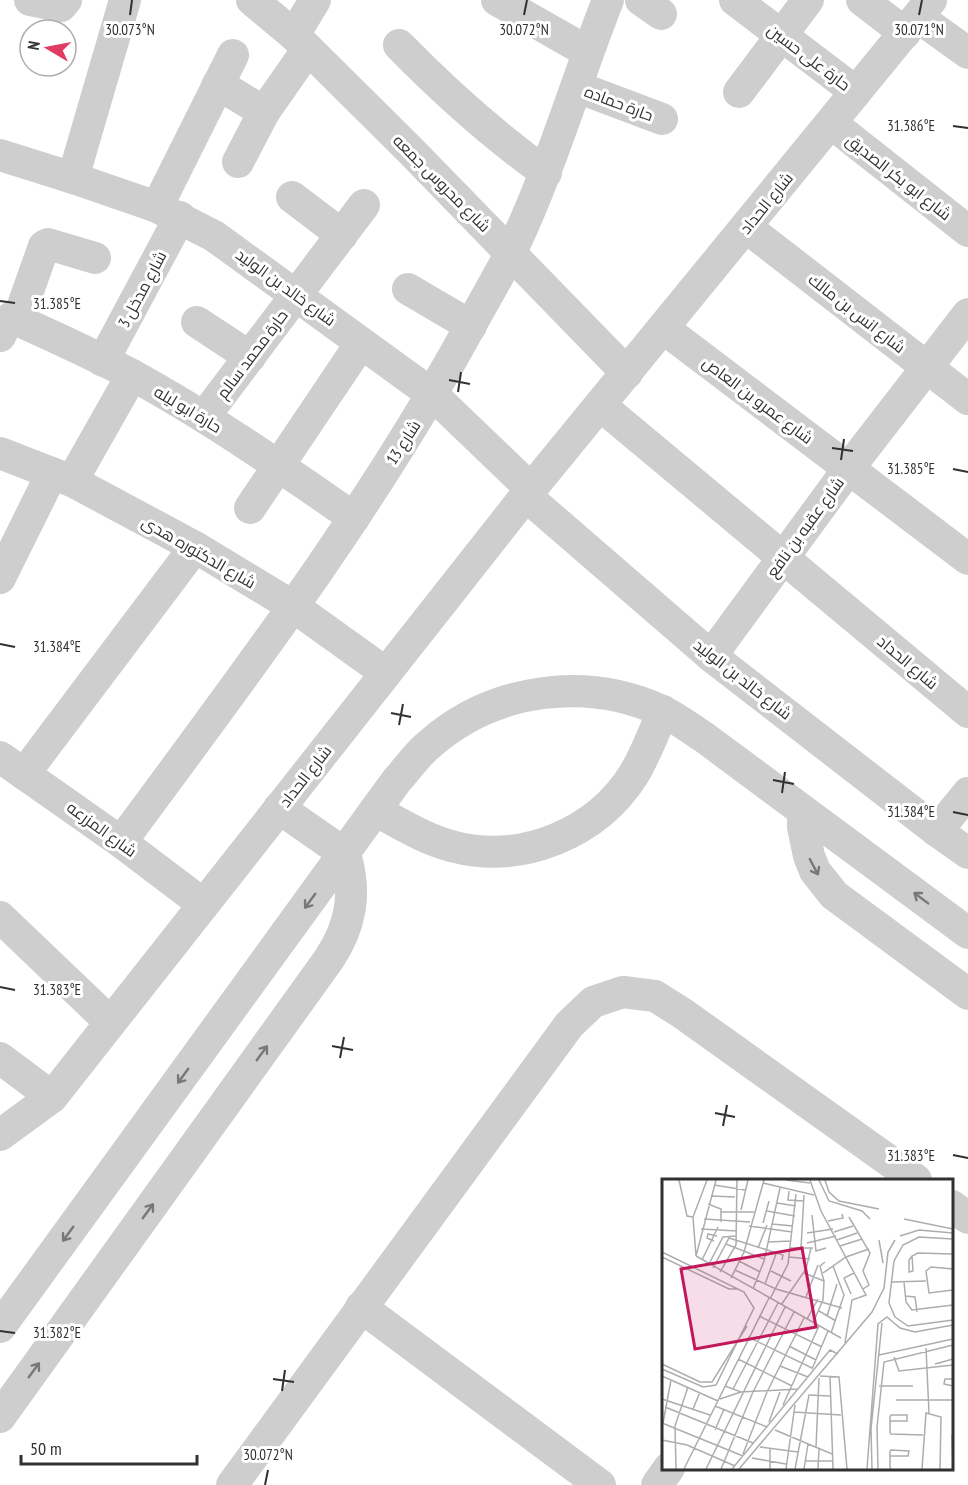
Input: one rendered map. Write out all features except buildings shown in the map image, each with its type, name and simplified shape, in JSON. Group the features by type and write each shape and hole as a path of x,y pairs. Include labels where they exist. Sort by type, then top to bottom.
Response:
{"street":[{"path":"30,0 62,6 66,0"},
{"path":"73,178 125,0"},
{"name":"شارع محروس جمعه","path":"252,0 301,42 627,373"},
{"path":"238,162 301,42 315,0"},
{"path":"497,0 588,52"},
{"name":"شارع 13","path":"121,842 294,607 433,395 510,253 546,173 608,0"},
{"name":"حارة على حسين","path":"735,0 856,92"},
{"path":"739,92 808,0"},
{"path":"862,0 918,16 968,53"},
{"name":"شارع الحداد","path":"0,1135 52,1097 528,492 918,16"},
{"path":"399,45 468,112 504,143 546,173"},
{"name":"شارع مدخل 3","path":"104,361 169,212 218,84 233,55"},
{"path":"218,84 264,112"},
{"name":"حارة حماده","path":"577,87 662,119"},
{"name":"شارع ابو بكر الصديق","path":"831,123 968,231"},
{"name":"شارع خالد بن الوليد","path":"0,156 73,178 169,212 214,236 297,295 433,395 528,492 711,656 968,853"},
{"path":"292,197 342,235"},
{"name":"حارة محمد سالم","path":"204,417 364,205"},
{"name":"شارع انس بن مالك","path":"746,227 968,399"},
{"path":"6,327 21,311 44,246 48,244 95,258"},
{"path":"408,289 471,326"},
{"name":"شارع عقبه بن نافع","path":"711,656 849,468 968,314"},
{"path":"197,322 250,357"},
{"name":"حارة ابو ليله","path":"6,327 104,361 132,375 279,465 354,518"},
{"name":"شارع عمرو بن العاص","path":"663,328 968,560"},
{"path":"250,508 361,343"},
{"path":"0,578 62,477 132,375"},
{"name":"شارع الحداد","path":"600,405 968,712"},
{"name":"شارع الدكتوره هدى","path":"0,453 62,477 195,547 294,607 386,673"},
{"path":"12,765 195,547"},
{"path":"0,1327 397,780 430,743 471,715 518,697 567,690 616,695 663,711 705,738 968,933"},
{"path":"375,810 434,840 455,847 498,852 541,845 563,837 584,825 620,794 645,753 663,711"},
{"name":"شارع المزرعه","path":"12,765 121,842 203,904"},
{"path":"937,831 968,792"},
{"path":"0,1417 338,946 347,924 352,901 350,870 345,854 279,808"},
{"path":"804,811 803,826 809,856 815,871 834,894 968,994"},
{"path":"0,917 110,1022"},
{"path":"232,1485 569,1025 592,1002 623,992 655,996 915,1179"},
{"path":"0,1058 52,1097"},
{"path":"953,1207 968,1218"},
{"path":"361,1307 600,1485"},
{"path":"657,1485 668,1470"}]}
